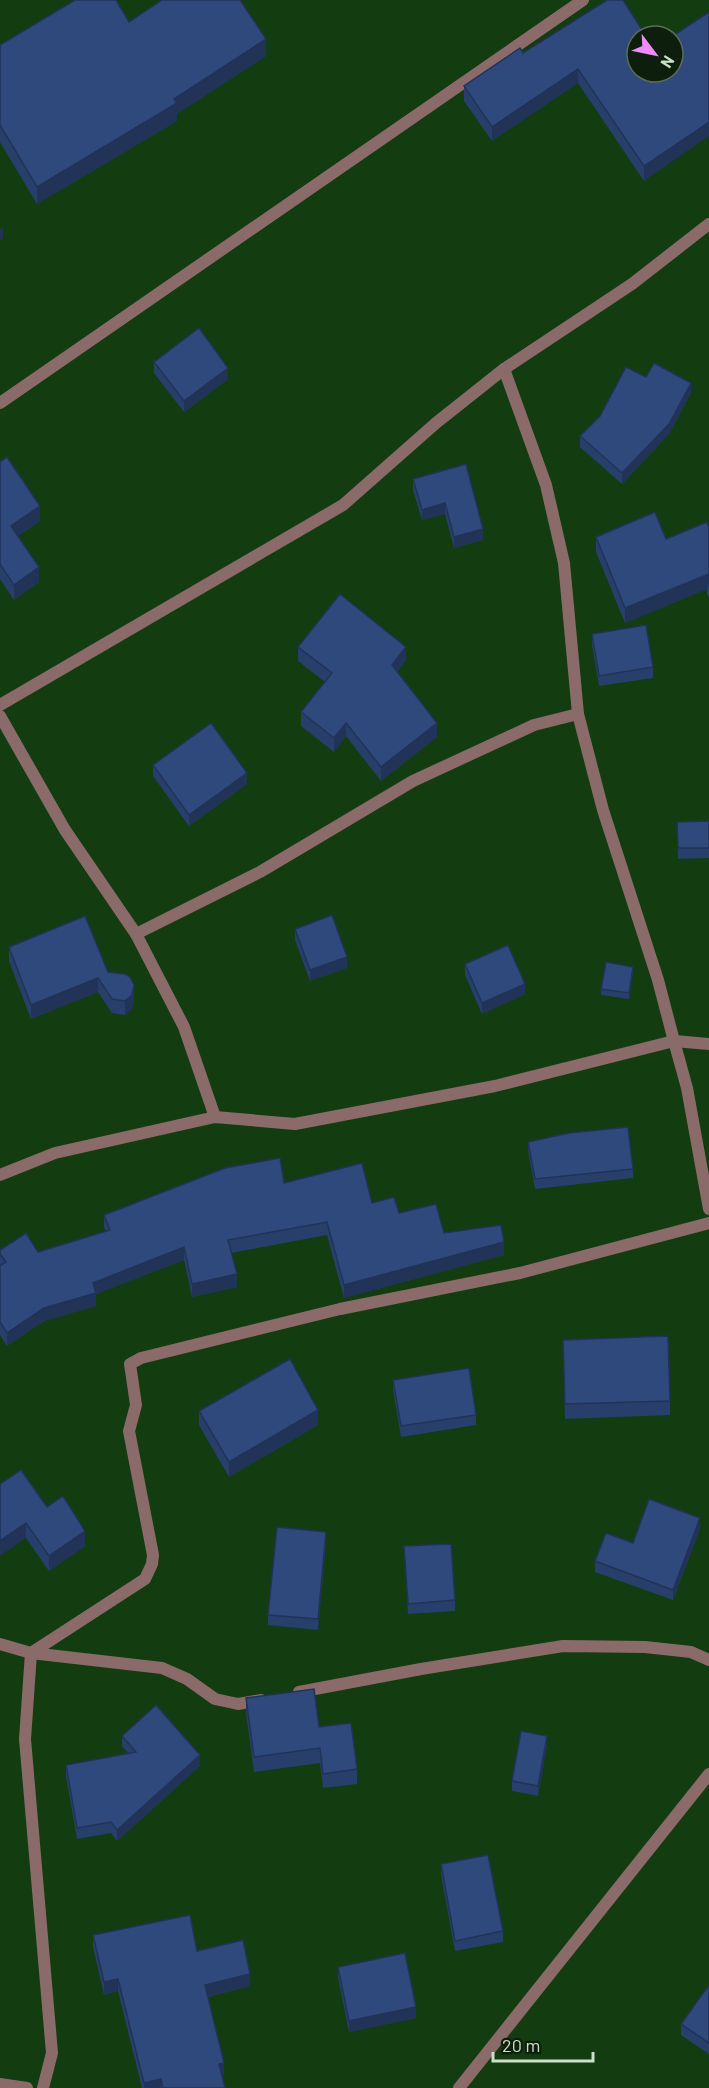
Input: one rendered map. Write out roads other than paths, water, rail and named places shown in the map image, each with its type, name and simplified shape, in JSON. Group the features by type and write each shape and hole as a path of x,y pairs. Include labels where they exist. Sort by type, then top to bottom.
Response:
{"street":[{"path":"0,403 583,0"},
{"path":"0,705 343,504 364,489 436,423 504,369 632,284 709,224"},
{"path":"504,369 546,485 564,563 578,714 603,810 658,980 687,1088 709,1209"},
{"path":"136,934 260,872 413,781 534,725 578,714"},
{"path":"0,716 65,830 136,934 184,1027 215,1117"},
{"path":"0,1175 55,1153 215,1117 295,1124 495,1086 674,1041 709,1044"},
{"path":"31,1653 145,1579 153,1564 152,1544 129,1431 136,1405 130,1364 141,1358 340,1309 520,1273 709,1223"},
{"path":"0,1644 31,1653 162,1668 187,1679 215,1699 238,1704 421,1669 563,1646 645,1647 691,1652 709,1660"},
{"path":"31,1653 25,1739 52,2053 43,2088"},
{"path":"459,2088 709,1774"},
{"path":"0,2084 27,2088"}]}
